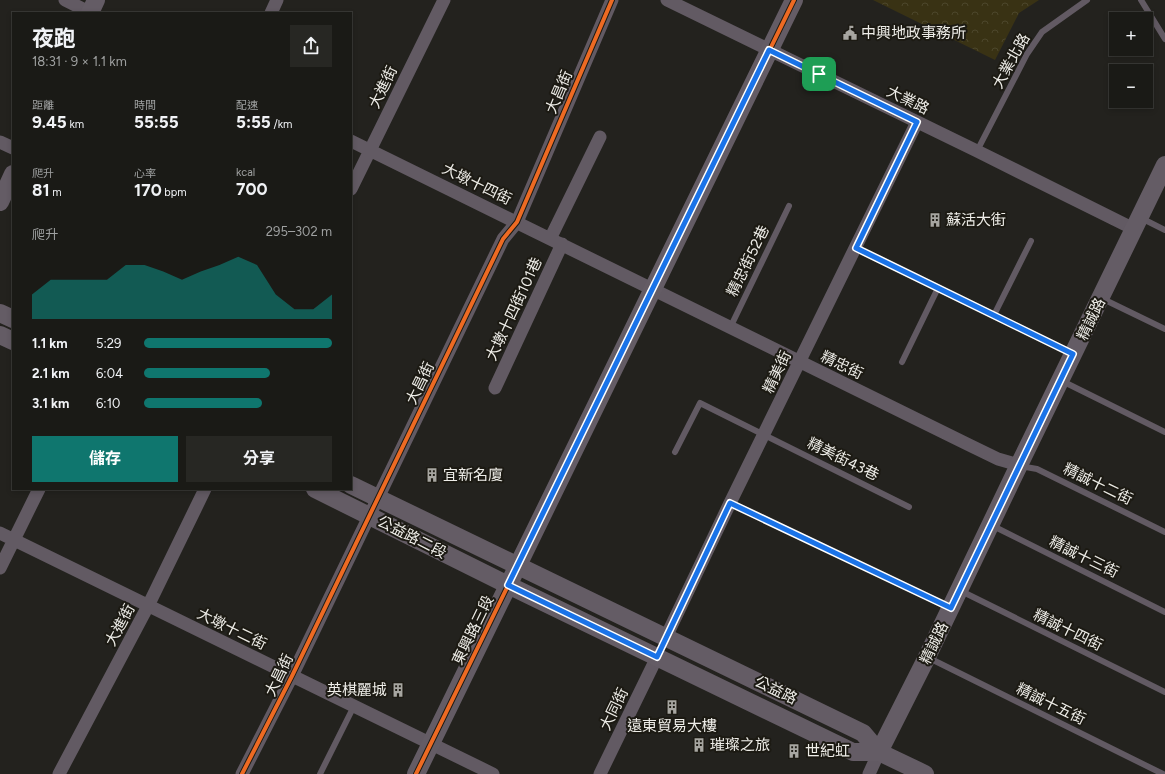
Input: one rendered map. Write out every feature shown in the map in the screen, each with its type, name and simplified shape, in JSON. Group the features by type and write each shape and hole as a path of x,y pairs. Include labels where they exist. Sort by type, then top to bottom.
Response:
{"street":[{"path":"65,0 88,12"},
{"path":"90,12 96,0"},
{"path":"271,12 277,0"},
{"name":"大進街","path":"352,187 444,0"},
{"name":"大昌街","path":"242,774 292,676 503,239 517,222 612,0"},
{"name":"大業路","path":"667,0 977,151 1137,223"},
{"name":"東興路三段","path":"416,774 794,0"},
{"name":"精美街","path":"666,637 917,122"},
{"name":"大墩十四街101巷","path":"494,388 600,137"},
{"name":"大墩十四街","path":"352,141 653,289"},
{"path":"0,142 12,148"},
{"name":"精誠路","path":"869,774 1165,165"},
{"path":"0,202 12,176"},
{"name":"精忠街","path":"653,289 799,362 998,458 1019,465"},
{"path":"0,313 12,319"},
{"path":"0,335 12,341"},
{"name":"公益路二段","path":"352,485 518,565"},
{"path":"0,568 39,490"},
{"name":"大進街","path":"59,774 148,606 205,490"},
{"name":"公益路二段","path":"317,490 508,585"},
{"name":"大墩十二街","path":"0,533 493,774"},
{"name":"公益路","path":"518,565 863,733 879,752 925,774"},
{"name":"公益路","path":"508,585 853,752 879,752"},
{"path":"657,657 666,637"},
{"name":"大同街","path":"600,774 657,657"}],"lane":[{"name":"大業北路","path":"977,151 1027,54 1042,32 1087,0"},
{"path":"1141,0 1165,39"},
{"name":"精忠街52巷","path":"730,328 789,206"},
{"path":"1137,223 1165,230"},
{"path":"994,315 1031,241"},
{"path":"856,248 1073,354"},
{"path":"902,362 938,288"},
{"path":"1101,298 1165,329"},
{"path":"1060,380 1165,432"},
{"name":"精美街43巷","path":"675,452 700,403 909,506"},
{"name":"精誠十二街","path":"1019,465 1037,469 1165,532"},
{"path":"730,503 951,608"},
{"name":"精誠十三街","path":"991,525 1165,612"},
{"name":"精誠十四街","path":"959,590 1165,692"},
{"name":"精誠十五街","path":"927,657 1163,774"},
{"path":"320,774 354,706"}],"green space":[{"path":"873,0 1039,0 1019,13 995,60"}],"cycle path":[{"path":"242,774 292,676 503,239 517,222 612,0"},
{"path":"416,774 794,0"}],"place":[{"name":"中興地政事務所","path":"850,33"},
{"name":"蘇活大街","path":"935,220"},
{"name":"宜新名廈","path":"432,475"},
{"name":"英棋麗城","path":"398,690"},
{"name":"遠東貿易大樓","path":"672,707"},
{"name":"璀璨之旅","path":"699,745"},
{"name":"世紀虹","path":"794,751"}],"route":[{"path":"769,50 819,74 917,122 856,248 1073,354 951,608 730,503 657,657 508,585 769,50"}]}
